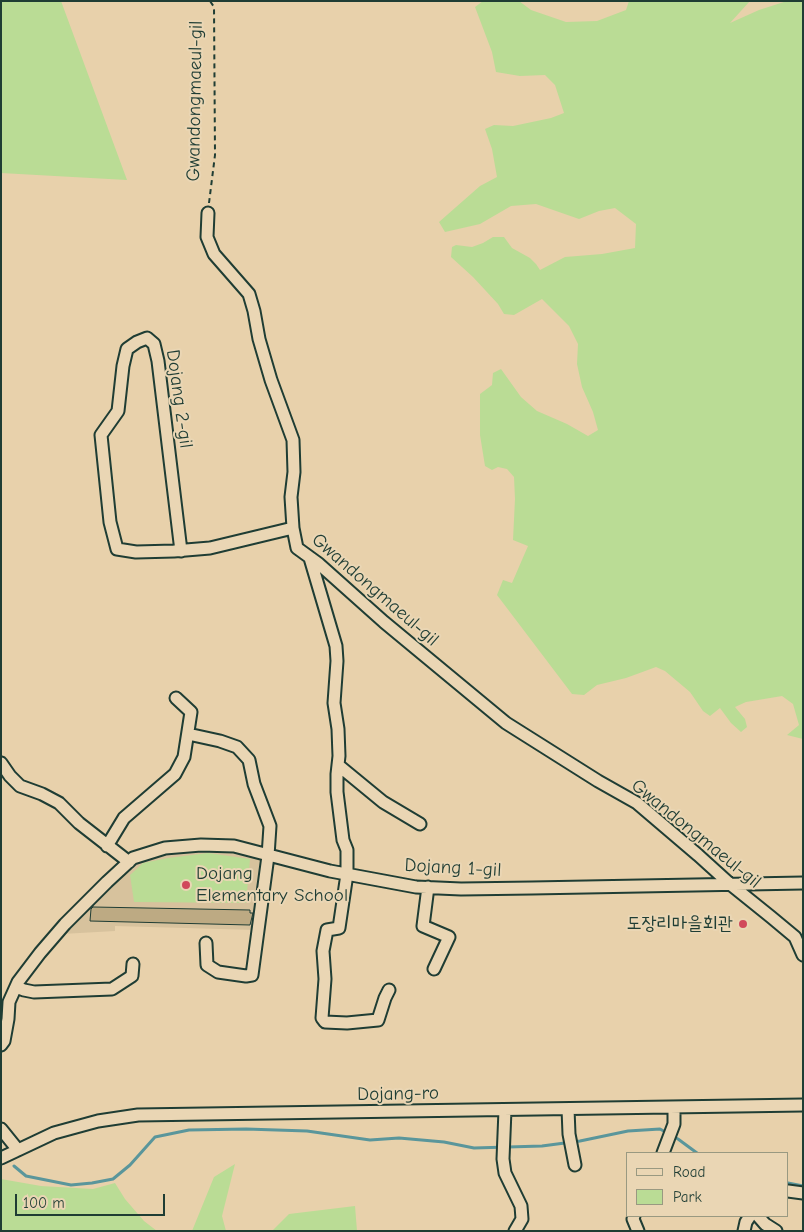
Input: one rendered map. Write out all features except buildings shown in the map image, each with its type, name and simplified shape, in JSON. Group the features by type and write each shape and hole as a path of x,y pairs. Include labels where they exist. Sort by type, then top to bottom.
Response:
{"street":[{"name":"Gwandongmaeul-gil","path":"208,213 207,237 214,254 250,294 261,347 293,440 294,472 291,497 293,528 297,548 319,564 391,628 506,723 598,781 637,803 794,937 803,955"},
{"name":"Dojang 2-gil","path":"181,551 158,361 154,344 147,338 137,342 128,349 123,366 118,411 101,435 110,522 117,549 136,552 181,551 210,548 293,528"},
{"path":"310,558 336,646 334,703 338,729 339,756 337,774 343,840 347,850 347,874 338,928 327,930 323,950 325,979 322,1018 325,1022 340,1023 378,1020 384,998 389,990"},
{"path":"107,846 124,818 175,774 184,757 192,712 176,698"},
{"path":"188,734 237,747 250,760 254,784 270,826 268,856 252,975 246,976 218,972 207,965 206,942"},
{"path":"1,763 20,786 59,803 79,823 129,862"},
{"path":"338,765 383,802 420,824"},
{"name":"Dojang 1-gil","path":"1,1045 4,1041 5,1009 18,982 40,953 65,924 133,858 165,848 201,845 234,846 268,856 347,874 416,887 532,888 803,882"},
{"path":"428,887 423,926 449,937 434,969"},
{"path":"16,987 34,992 112,990 132,976 133,964"},
{"name":"Dojang-ro","path":"1,1158 54,1133 98,1121 138,1115 803,1105"},
{"path":"664,1149 674,1124 674,1107"},
{"path":"568,1109 569,1134 575,1165"},
{"path":"505,1110 503,1159 505,1173 521,1206 522,1219 515,1231"},
{"path":"1,1128 18,1150"},
{"path":"789,1191 803,1193"},
{"path":"634,1217 638,1231"},
{"path":"744,1231 749,1217"},
{"path":"759,1217 765,1224 776,1231"}],"path":[{"name":"Gwandongmaeul-gil","path":"208,213 215,155 214,7 210,1"}],"shaded area":[{"name":"Dojang Elementary School","path":"206,849 262,857 255,930 115,926 115,931 62,934 99,896 146,858 175,852"}],"green space":[{"path":"1,1 61,1 127,180 1,173"},
{"path":"483,1 519,1 531,10 566,22 597,21 626,10 629,1 750,1 730,23 759,10 787,1 803,1 803,739 787,735 799,725 793,704 782,696 746,702 735,707 745,719 747,727 741,732 731,723 720,708 710,716 703,711 690,692 665,671 656,667 626,678 597,685 584,695 572,694 497,595 503,580 512,583 528,546 513,540 514,477 507,469 498,467 492,470 485,466 480,435 480,394 492,385 493,373 501,369 521,397 537,411 567,424 588,436 598,430 593,412 582,387 577,364 578,344 569,326 542,299 514,315 504,314 498,304 473,277 451,257 452,247 456,245 472,247 493,237 504,237 512,248 530,258 540,270 565,257 602,254 635,248 636,224 615,208 599,211 579,219 536,204 511,206 480,224 445,232 439,222 480,186 497,177 492,149 485,129 494,125 513,126 551,118 564,113 555,85 545,75 520,76 496,72 492,52 475,7"},
{"path":"208,853 250,859 246,903 134,902 130,875 143,863"},
{"path":"235,1164 222,1216 226,1231 192,1231 214,1177"},
{"path":"1,1179 41,1186 93,1189 115,1183 125,1199 144,1221 157,1231 1,1231"},
{"path":"355,1206 357,1231 272,1231 289,1214"}],"waterway":[{"path":"14,1166 26,1176 71,1185 113,1179 130,1165 155,1137 189,1130 307,1131 370,1140 399,1138 444,1142 474,1148 542,1146 580,1141 628,1131 660,1129 696,1152"},
{"path":"789,1183 803,1186"}],"place":[{"name":"Dojang Elementary School","path":"186,885"},
{"name":"도장리마을회관","path":"743,924"}]}
